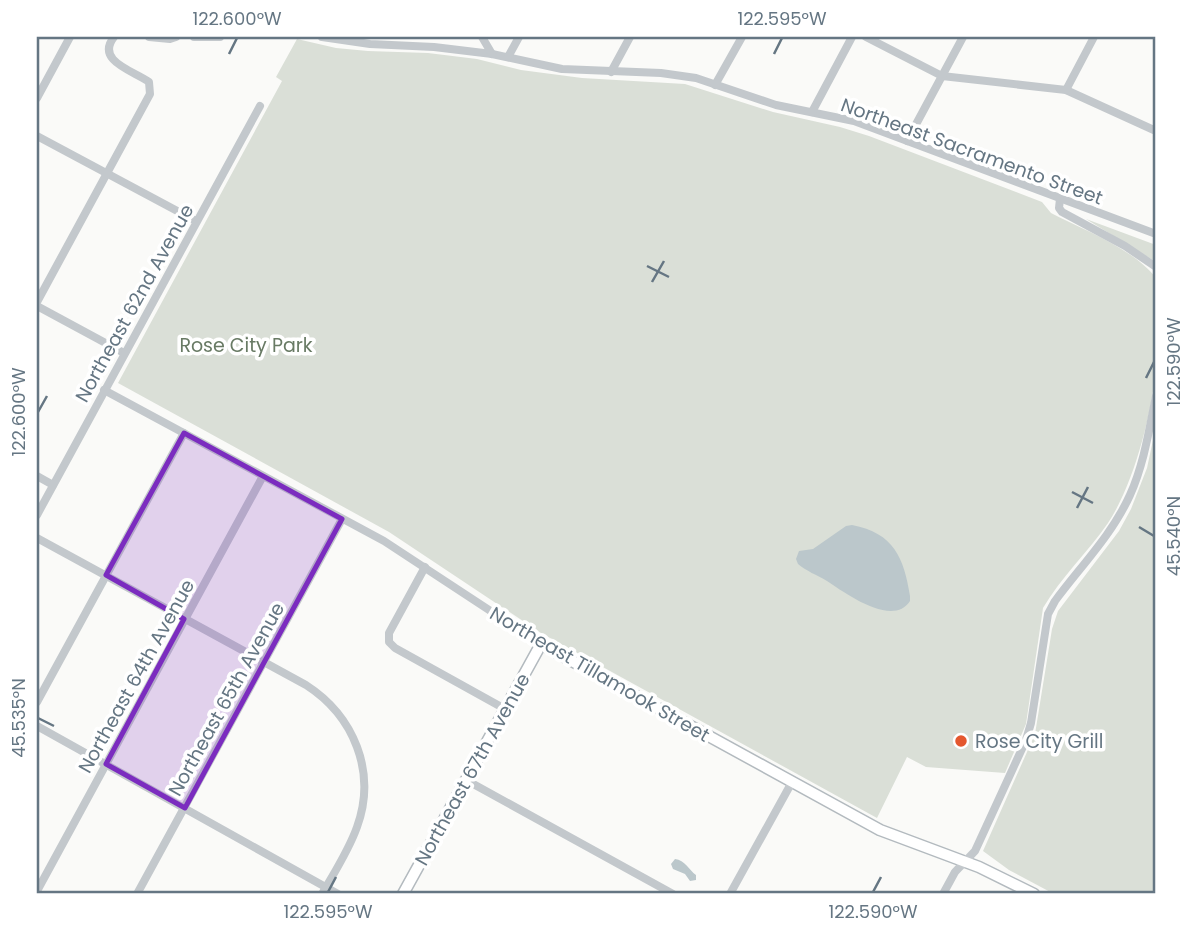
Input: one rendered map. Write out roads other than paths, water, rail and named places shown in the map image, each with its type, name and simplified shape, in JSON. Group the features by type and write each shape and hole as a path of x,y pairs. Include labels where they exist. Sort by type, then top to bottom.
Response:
{"street":[{"path":"37,98 70,37"},
{"path":"114,37 109,45 110,56 116,63 149,82 151,90 37,304 124,354"},
{"path":"149,37 176,37"},
{"path":"194,37 220,37"},
{"name":"Northeast Sacramento Street","path":"321,37 492,54 562,69 670,74 696,78 775,105 854,121 1156,234"},
{"path":"482,37 492,54"},
{"path":"508,57 519,37"},
{"path":"611,72 630,37"},
{"path":"715,85 742,37"},
{"path":"812,112 852,37"},
{"path":"866,37 943,76 1066,90 1156,131"},
{"path":"907,141 963,37"},
{"path":"1066,90 1094,37"},
{"name":"Northeast 62nd Avenue","path":"37,515 260,106"},
{"path":"37,136 196,221"},
{"path":"1060,199 1059,208 1062,212 1116,240 1156,267"},
{"name":"Northeast Tillamook Street","path":"104,390 384,541 541,644 880,830 964,861 1034,894"},
{"path":"943,894 955,872 975,851 1026,740 1048,614 1113,526 1129,497 1143,459 1156,396"},
{"path":"37,702 184,433"},
{"path":"37,476 53,485"},
{"name":"Northeast 64th Avenue","path":"37,891 263,476"},
{"name":"Northeast 65th Avenue","path":"137,894 342,519"},
{"path":"37,538 306,685 332,706 351,733 360,755 364,786 361,814 353,836 324,891"},
{"path":"425,567 389,633 389,642 395,648 505,709"},
{"name":"Northeast 67th Avenue","path":"403,894 541,644"},
{"path":"37,726 185,808 324,891 338,894"},
{"path":"466,780 673,894"},
{"path":"730,894 792,782"}],"place":[{"name":"Rose City Grill","path":"961,741"}],"park label":[{"name":"Rose City Park","path":"246,345"}]}
